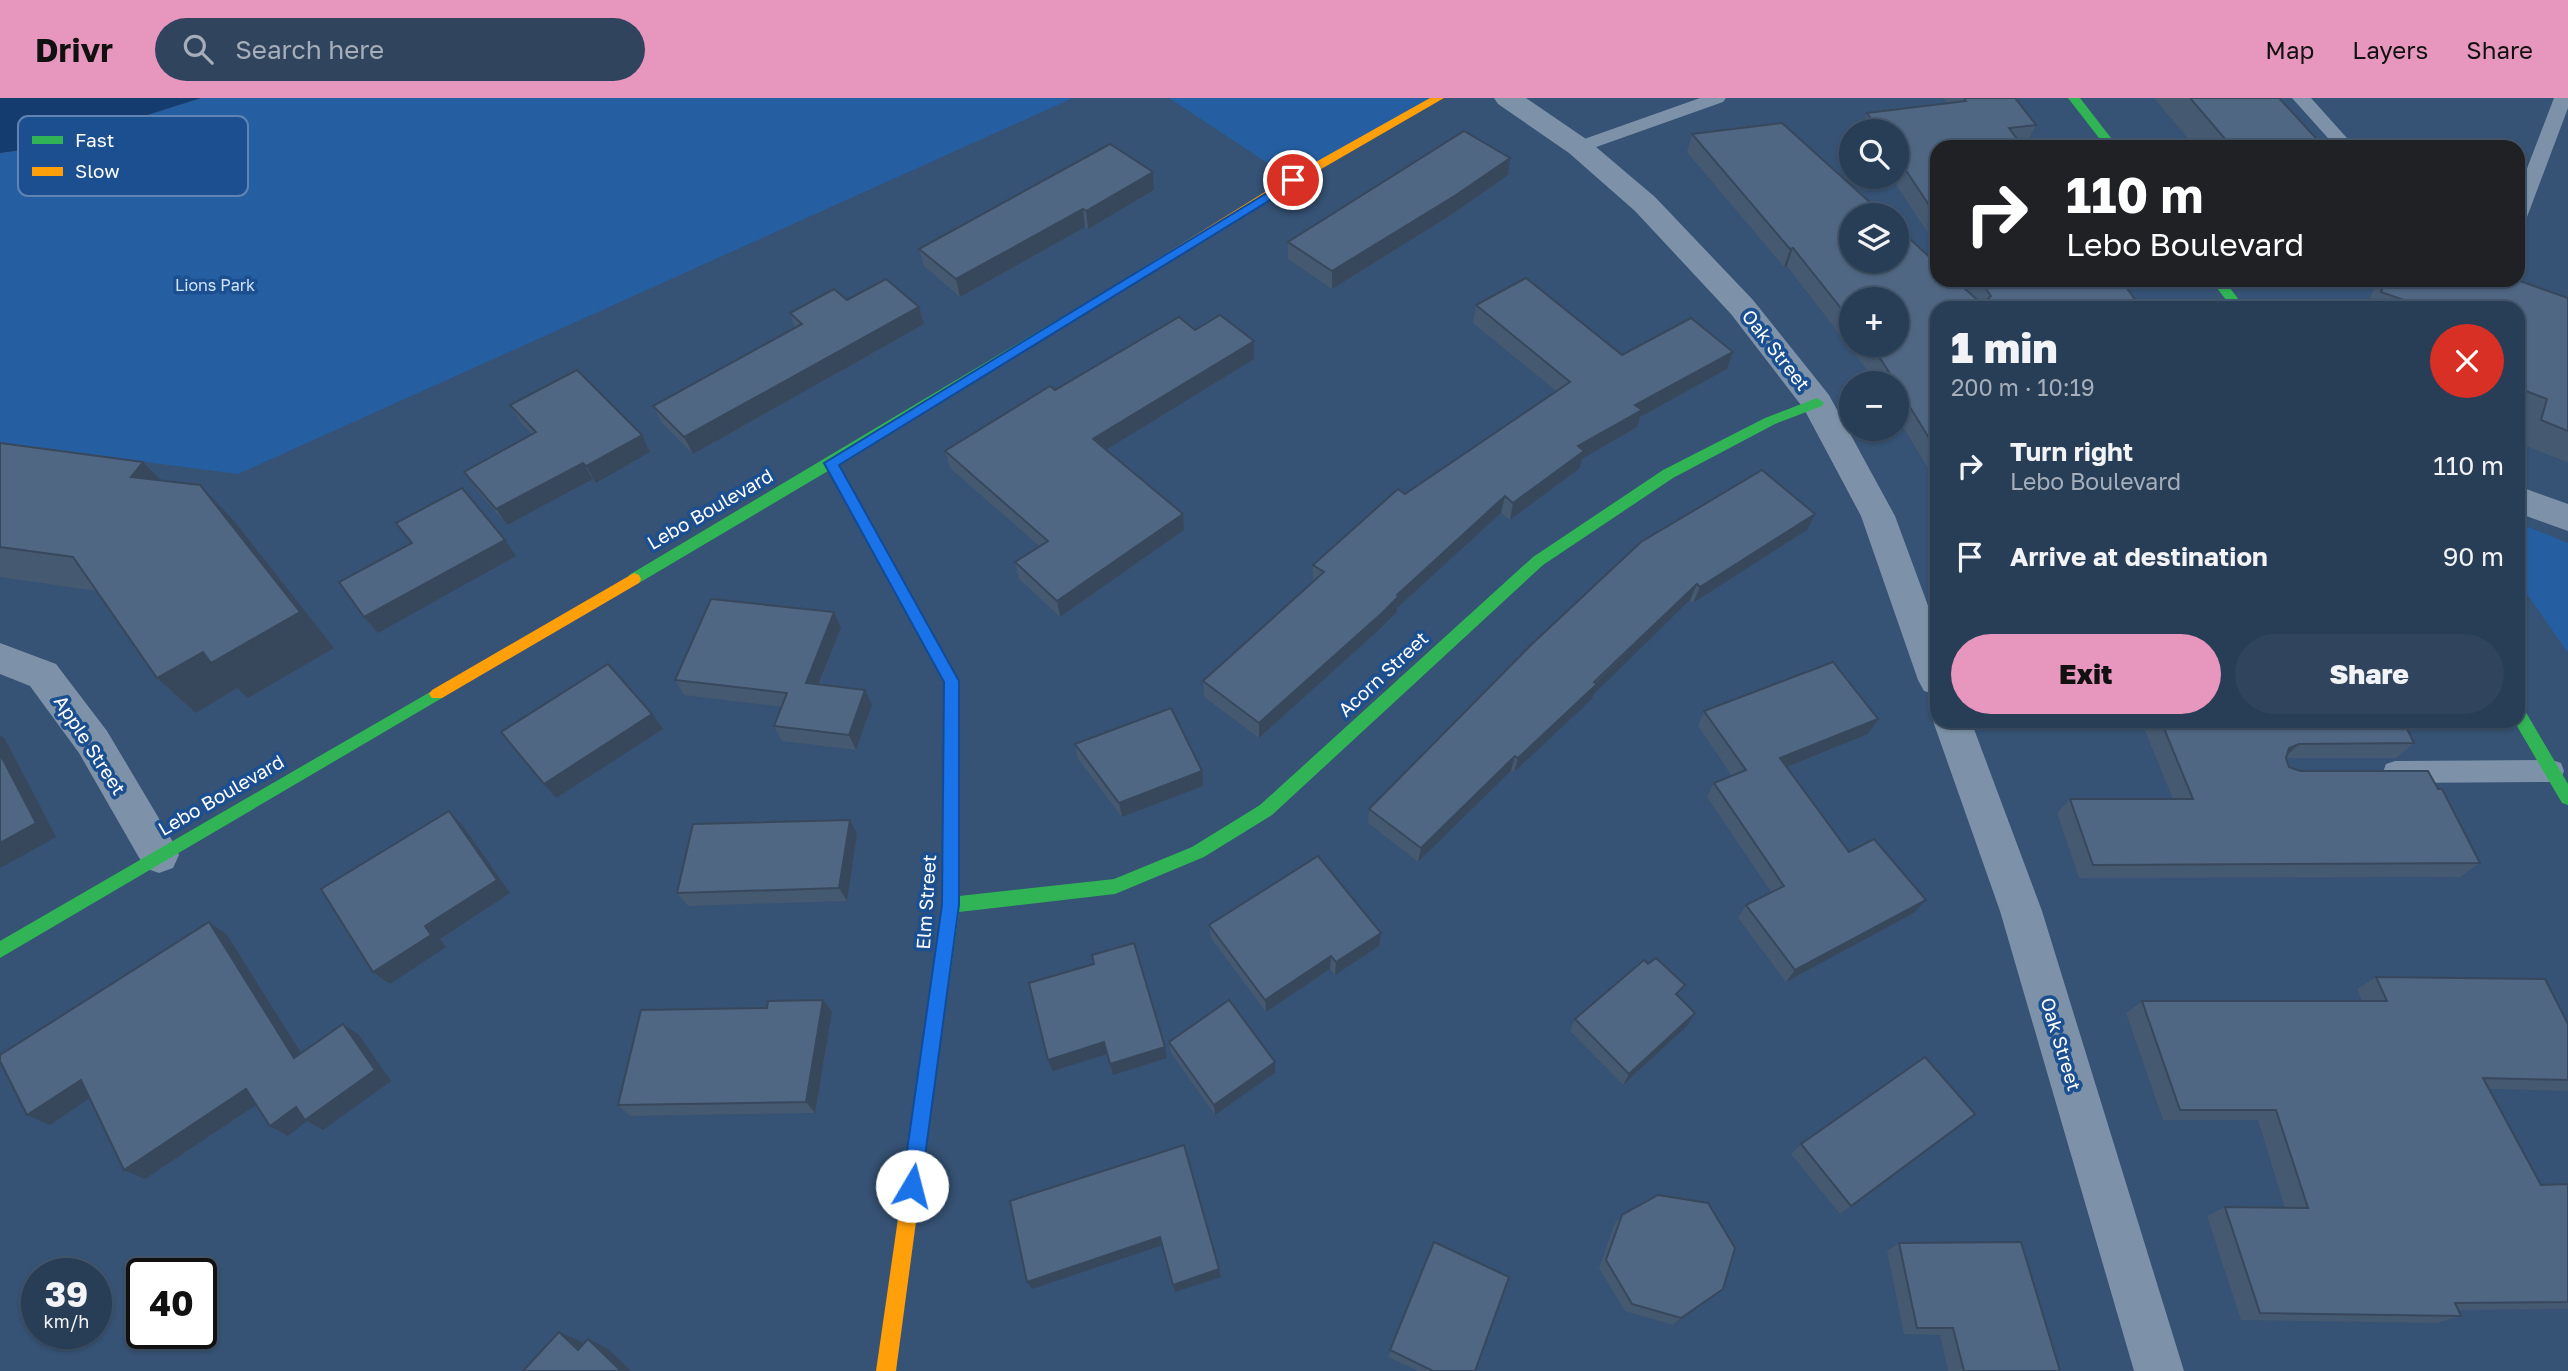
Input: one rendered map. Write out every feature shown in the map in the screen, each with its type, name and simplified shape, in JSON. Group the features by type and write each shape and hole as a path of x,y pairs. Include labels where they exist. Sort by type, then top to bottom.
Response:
{"main road":[{"name":"Lebo Boulevard","path":"0,950 831,463 1283,187 1438,98"},
{"path":"2074,98 2107,140"},
{"path":"2222,287 2234,301"},
{"name":"Acorn Street","path":"951,905 1115,886 1198,852 1266,810 1538,561 1668,474 1770,421 1818,403"},
{"name":"Elm Street","path":"831,463 951,681 951,905 886,1371"},
{"path":"2525,726 2568,799"}],"street":[{"name":"Oak Street","path":"1508,98 1579,147 1645,204 1734,298 1818,403 1878,516 1930,661"},
{"path":"2525,502 2568,518"},
{"name":"Apple Street","path":"0,658 44,676 93,742 159,855"},
{"name":"Oak Street","path":"1955,728 2021,911 2159,1371"}],"lane":[{"path":"1579,147 1717,98"},
{"path":"2301,98 2340,140"},
{"path":"2525,199 2563,98"},
{"path":"2367,772 2552,771"}],"green space":[{"name":"Lions Park","path":"201,98 1073,98 238,474 0,443 0,153 18,150 18,196 248,196 248,116 144,116"},
{"path":"1169,98 1438,98 1293,180"},
{"path":"2525,526 2568,543 2568,653 2525,591"}],"shaded area":[{"path":"0,98 201,98 144,116 18,116 18,150 0,153"}],"building":[{"path":"1964,98 2015,98 2036,125 2009,128 2018,140 1930,140 1930,206 1909,175 1909,119 1871,119 1867,113 1966,101"},
{"path":"2190,98 2279,98 2318,140 2226,140"},
{"path":"1782,123 1839,174 1839,189 1855,189 1871,203 1839,203 1839,273 1909,273 1909,238 1930,258 1930,287 1963,287 1979,301 1930,301 1930,440 1909,406 1909,371 1888,371 1879,357 1909,357 1909,287 1839,287 1839,306 1793,248 1790,249 1692,134"},
{"path":"1464,131 1510,158 1456,195 1332,271 1288,242"},
{"path":"1110,144 1153,172 1086,211 1083,209 956,279 919,249"},
{"path":"1526,278 1622,355 1691,318 1733,352 1635,405 1642,410 1578,446 1584,451 1513,503 1505,496 1397,595 1399,596 1382,613 1259,723 1203,681 1324,572 1313,565 1398,489 1405,494 1570,382 1476,305"},
{"path":"886,279 919,307 684,437 653,406 802,324 790,313 834,289 847,300"},
{"path":"2525,283 2568,298 2568,431 2541,420 2547,399 2525,391 2525,301 2406,301 2381,292 2383,287 2525,287"},
{"path":"1985,287 2126,287 2136,301 1985,301 1991,296"},
{"path":"1220,315 1254,341 1093,439 1183,514 1057,601 1015,562 1048,541 945,451 1050,386 1055,390 1179,317 1195,330"},
{"path":"577,370 642,435 586,466 583,463 496,509 464,472 536,432 510,405"},
{"path":"0,443 143,462 131,477 200,485 300,612 211,663 203,652 157,678 73,557 0,547"},
{"path":"1762,470 1815,514 1700,587 1697,584 1594,682 1597,684 1518,758 1515,756 1421,848 1369,809 1532,644 1641,542"},
{"path":"462,488 505,540 364,617 339,582 412,543 396,523"},
{"path":"711,599 834,612 806,683 865,690 849,735 774,726 787,693 675,680"},
{"path":"1833,662 1878,719 1780,758 1849,852 1874,839 1926,900 1795,970 1746,905 1784,886 1714,783 1746,770 1704,711"},
{"path":"608,664 652,714 544,784 501,732"},
{"path":"1171,708 1202,771 1119,803 1075,744"},
{"path":"2164,728 2406,728 2414,743 2299,744 2289,748 2286,758 2289,767 2300,771 2428,771 2438,789 2442,789 2480,863 2093,865 2070,799 2193,799"},
{"path":"0,754 36,823 0,843"},
{"path":"449,811 497,880 425,926 431,935 373,972 321,889"},
{"path":"850,820 839,888 677,893 693,824"},
{"path":"1318,856 1381,933 1336,962 1331,956 1265,1000 1209,925"},
{"path":"209,922 294,1058 343,1024 375,1070 305,1120 296,1107 270,1126 246,1089 124,1170 81,1080 27,1115 0,1061 0,1055"},
{"path":"1134,943 1165,1047 1110,1064 1104,1042 1048,1060 1029,983 1094,964 1092,955"},
{"path":"1656,958 1685,985 1676,994 1695,1013 1629,1074 1575,1019 1644,960 1648,964"},
{"path":"2376,977 2545,979 2568,1024 2568,1080 2483,1078 2541,1185 2568,1184 2568,1302 2455,1303 2461,1316 2260,1313 2225,1207 2308,1208 2276,1110 2180,1110 2142,1001 2387,1001"},
{"path":"823,1000 806,1102 618,1105 641,1010 767,1008 768,1001"},
{"path":"1229,1000 1275,1062 1214,1105 1169,1042"},
{"path":"1925,1057 1975,1114 1851,1206 1801,1144"},
{"path":"1184,1145 1219,1269 1173,1285 1160,1237 1027,1282 1010,1201"},
{"path":"1658,1195 1708,1203 1735,1248 1723,1289 1681,1318 1632,1304 1606,1260 1622,1215"},
{"path":"1434,1242 1509,1277 1475,1371 1433,1371 1390,1350"},
{"path":"2021,1242 2060,1371 1964,1371 1953,1328 1917,1328 1899,1243"},
{"path":"559,1332 578,1350 588,1339 621,1371 523,1371"}],"traffic: fast":[{"path":"2074,98 2107,140"},
{"path":"2222,287 2234,301"},
{"path":"634,579 831,463 1094,302"},
{"path":"951,905 1115,886 1198,852 1266,810 1538,561 1668,474 1770,421 1817,403"},
{"path":"831,463 951,681 951,905 913,1177"},
{"path":"0,950 437,694"},
{"path":"2525,726 2568,798"}],"traffic: slow":[{"path":"1094,302 1293,180 1438,98"},
{"path":"437,694 634,579"},
{"path":"886,1371 913,1177"}],"route":[{"path":"912,1186 951,905 951,681 831,463 1293,180"}]}
